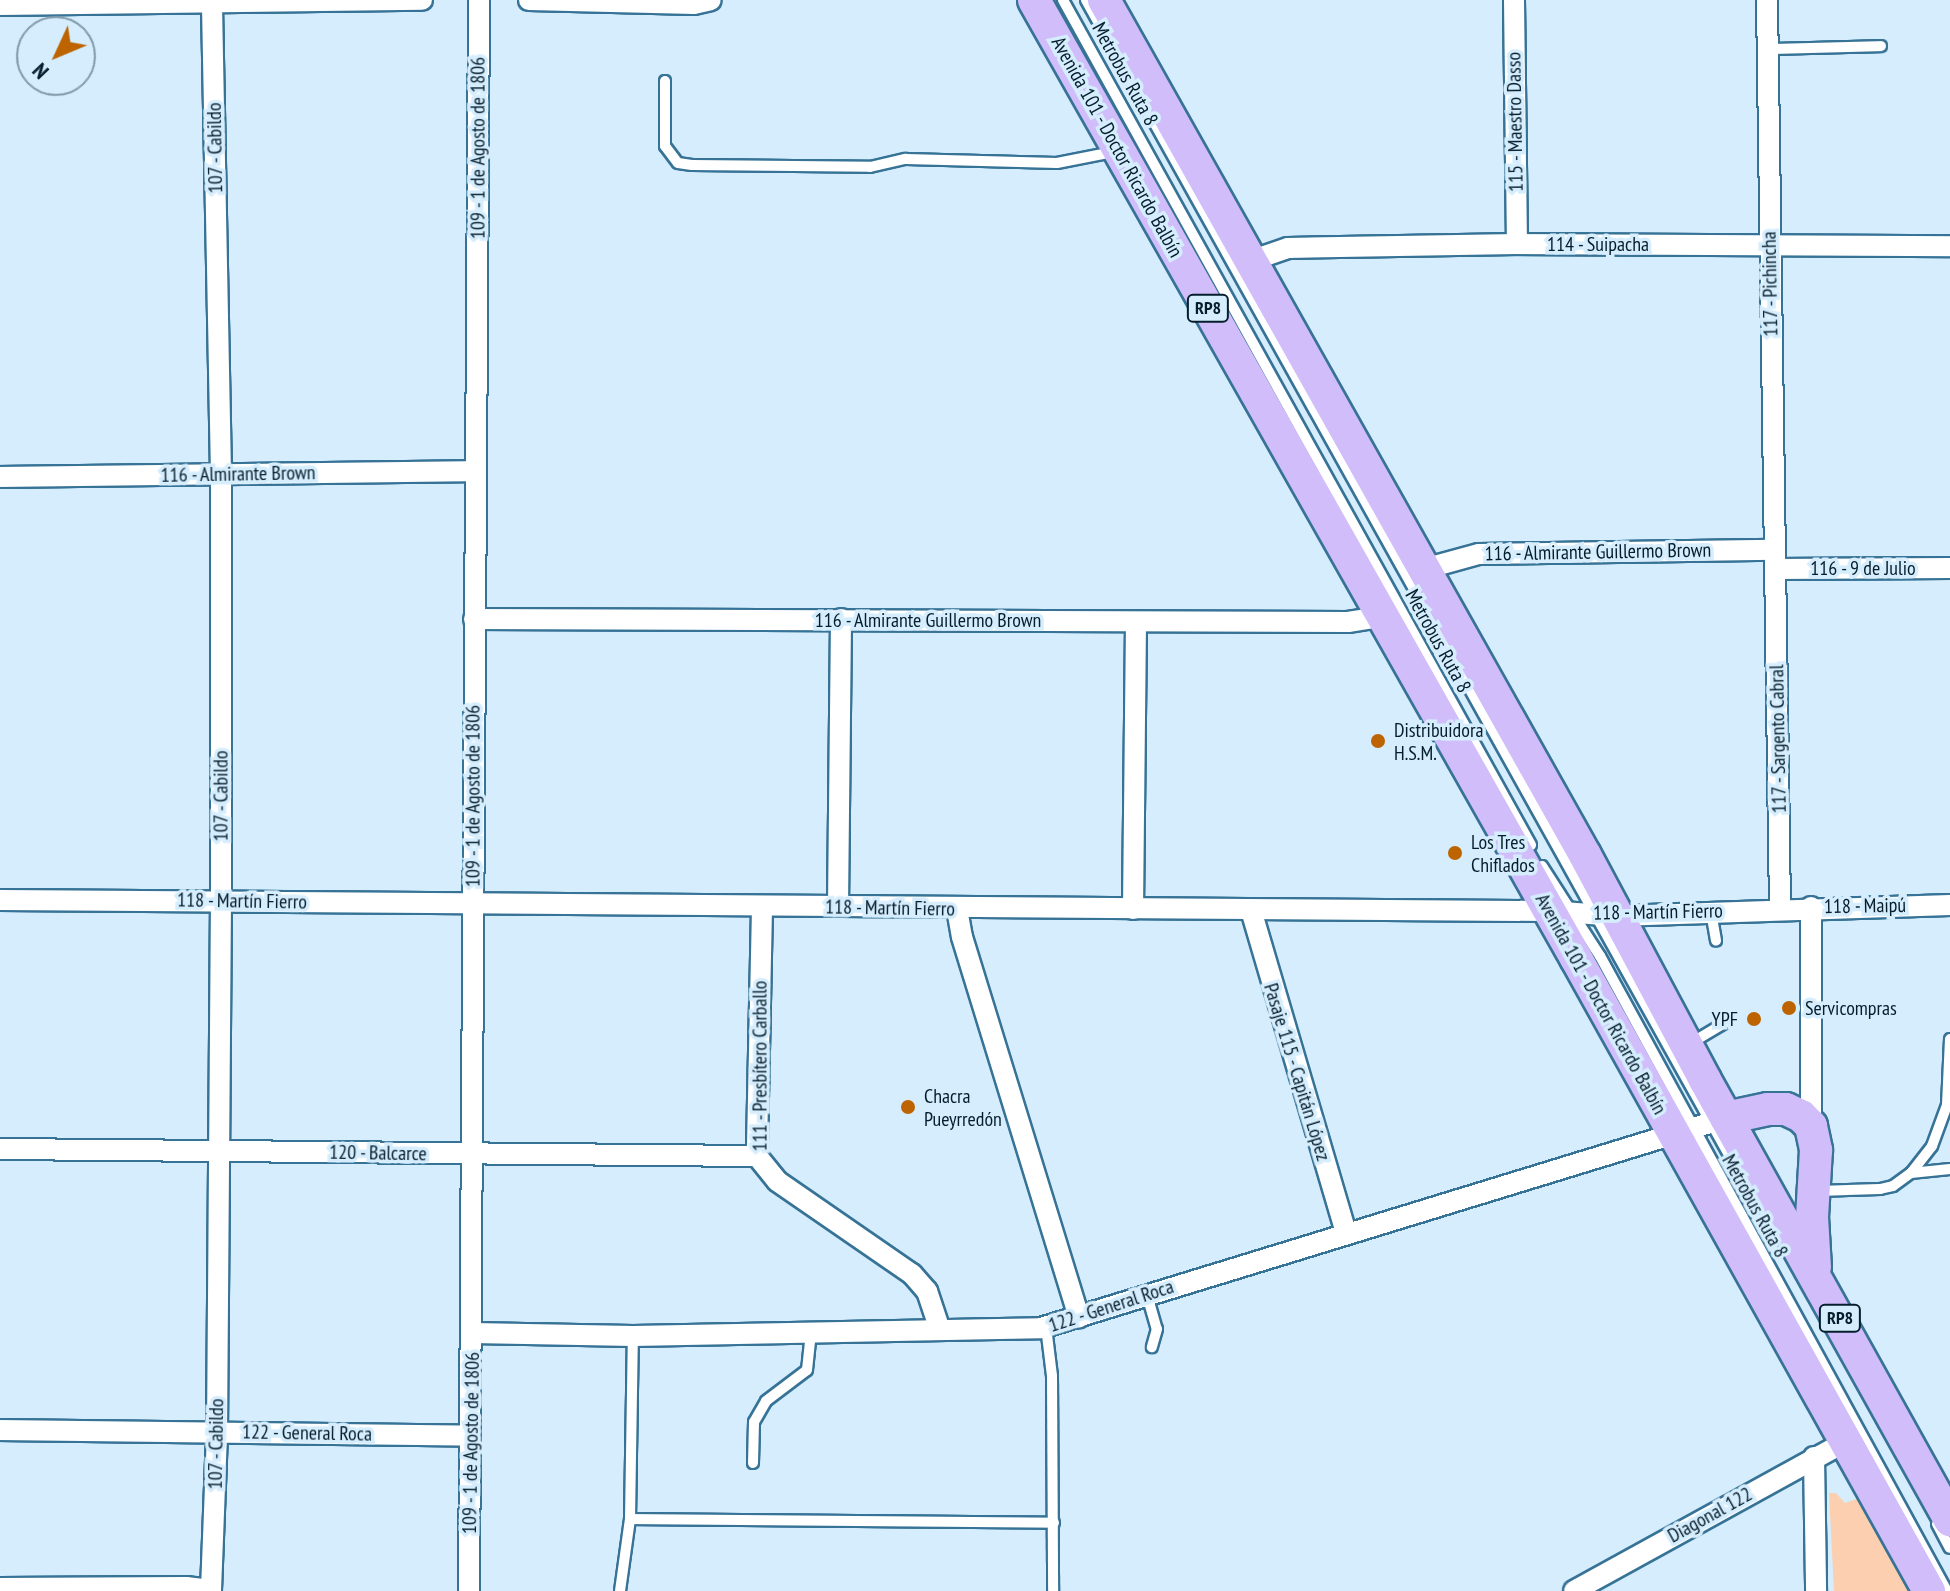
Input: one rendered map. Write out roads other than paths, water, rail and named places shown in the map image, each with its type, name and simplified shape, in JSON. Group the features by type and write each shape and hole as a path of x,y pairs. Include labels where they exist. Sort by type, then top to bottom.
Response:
{"main road":[{"name":"Avenida 101 - Doctor Ricardo Balbín","path":"1034,0 1381,617 1561,912 1700,1127 1815,1274 1938,1513"},
{"name":"Avenida 101 - Doctor Ricardo Balbín","path":"1104,0 1424,569 1606,916 1686,1046 1700,1127 1847,1441 1929,1591"},
{"path":"1700,1127 1768,1109 1786,1109 1801,1116 1811,1126 1816,1150 1813,1191 1815,1274"}],"street":[{"path":"0,5 422,0"},
{"name":"109 - 1 de Agosto de 1806","path":"469,1591 479,0"},
{"path":"529,0 694,4 711,0"},
{"name":"115 - Maestro Dasso","path":"1514,0 1517,244"},
{"name":"117 - Pichincha","path":"1767,0 1775,559"},
{"name":"107 - Cabildo","path":"211,1591 217,1432 221,900 221,474 212,2"},
{"name":"114 - Suipacha","path":"1250,261 1272,250 1288,248 1517,244 1950,246"},
{"name":"116 - Almirante Brown","path":"0,477 476,471"},
{"name":"116 - Almirante Guillermo Brown","path":"1424,569 1479,554 1775,559"},
{"name":"116 - 9 de Julio","path":"1775,559 1950,568"},
{"name":"117 - Sargento Cabral","path":"1775,559 1780,908"},
{"name":"116 - Almirante Guillermo Brown","path":"474,619 1348,622 1381,617"},
{"path":"838,906 841,619"},
{"path":"1133,909 1136,622"},
{"name":"118 - Martín Fierro","path":"0,900 1561,912 1606,916 1780,908"},
{"name":"118 - Maipú","path":"1780,908 1950,905"},
{"path":"1811,907 1811,1126"},
{"name":"111 - Presbítero Carballo","path":"762,908 757,1156 777,1181 912,1274 927,1291 940,1330"},
{"path":"957,909 962,937 1079,1317"},
{"name":"Pasaje 115 - Capitán López","path":"1251,910 1346,1232"},
{"name":"122 - General Roca","path":"472,1333 633,1336 1022,1331 1046,1327 1346,1232 1700,1127"},
{"name":"120 - Balcarce","path":"0,1149 757,1156"},
{"name":"122 - General Roca","path":"0,1430 470,1436"},
{"name":"Diagonal 122","path":"1578,1590 1847,1441"},
{"path":"1814,1457 1816,1591"},
{"path":"0,1588 186,1587 211,1591"}],"lane":[{"name":"Metrobus Ruta 8","path":"1063,0 1541,864 1561,912"},
{"name":"Metrobus Ruta 8","path":"1086,0 1606,916 1700,1127 1947,1591"},
{"path":"1768,49 1881,46"},
{"path":"665,81 665,146 678,163 870,167 906,159 1057,163 1119,150"},
{"path":"1711,912 1716,941"},
{"path":"1686,1046 1728,1021"},
{"path":"1813,1191 1880,1189 1893,1186 1911,1173 1932,1146 1947,1105 1950,1039"},
{"name":"Metrobus Ruta 8","path":"1700,1127 1735,1165"},
{"path":"1911,1173 1950,1169"},
{"path":"1147,1294 1157,1329 1152,1347"},
{"path":"1046,1327 1052,1376 1053,1591"},
{"path":"753,1463 754,1422 766,1401 807,1370 811,1332"},
{"path":"620,1591 630,1519 633,1336"},
{"path":"1938,1513 1950,1548"},
{"path":"630,1519 1054,1523"}],"place":[{"name":"Distribuidora H.S.M.","path":"1378,741"},
{"name":"Los Tres Chiflados","path":"1455,853"},
{"name":"Servicompras","path":"1789,1008"},
{"name":"YPF","path":"1754,1019"},
{"name":"Chacra Pueyrredón","path":"908,1107"}]}
